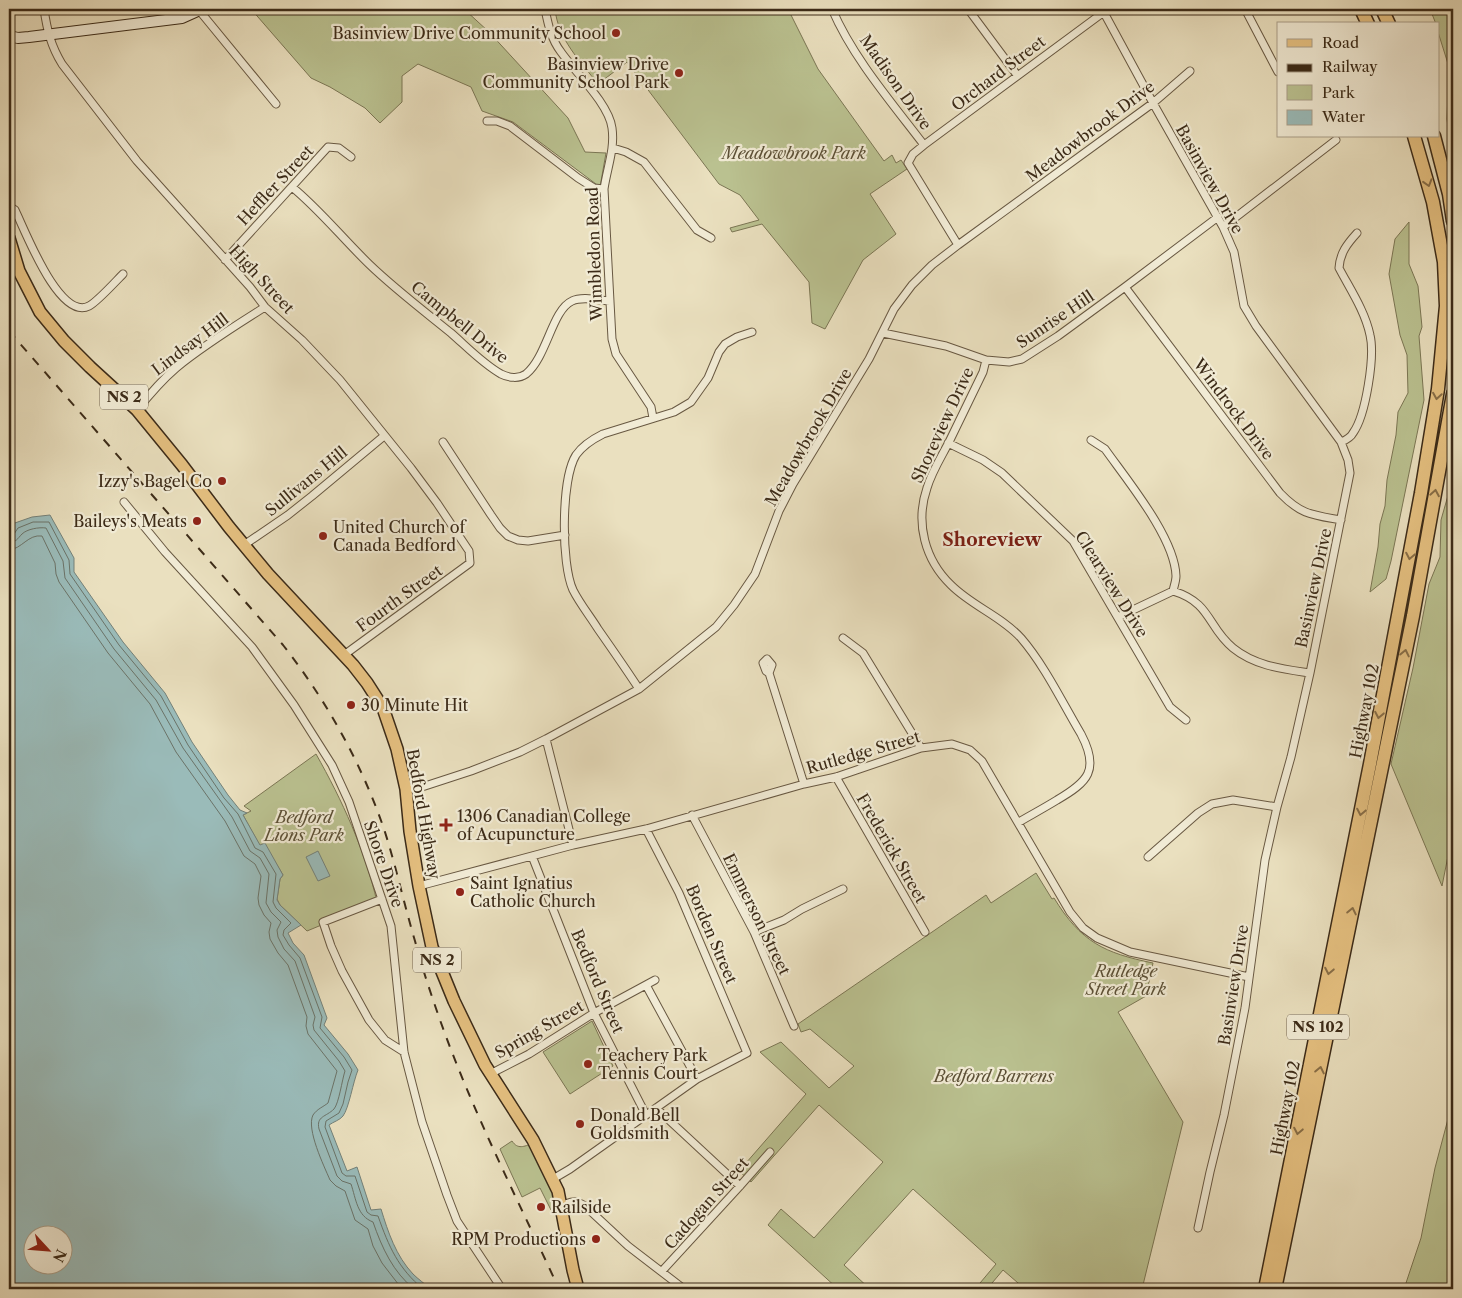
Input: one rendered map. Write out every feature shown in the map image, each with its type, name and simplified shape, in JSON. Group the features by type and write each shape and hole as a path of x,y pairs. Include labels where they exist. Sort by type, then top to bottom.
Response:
{"highway":[{"path":"1361,9 1367,22"},
{"path":"1382,9 1388,22"},
{"name":"Highway 102","path":"1265,1289 1372,754 1421,494 1438,389 1446,306 1444,262 1433,202 1415,138"},
{"path":"1435,138 1449,194 1453,221"},
{"name":"Highway 102","path":"1275,1289 1413,616 1453,394"}],"main road":[{"name":"Bedford Highway","path":"9,238 19,271 40,312 64,341 137,410 268,574 344,655 367,683 383,708 397,749 406,789 410,831 419,886 432,947 462,1019 490,1074 533,1140 553,1179 561,1206 578,1289"}],"street":[{"name":"High Street","path":"44,9 52,48 62,64 137,162 250,287 265,308 302,340 340,380 437,503 469,551 470,563"},
{"path":"9,36 18,38 182,18 200,9 276,104"},
{"name":"Wimbledon Road","path":"545,9 550,33 560,51 608,114 612,126 613,148 604,189 612,339 616,354 651,407 653,418"},
{"name":"Madison Drive","path":"832,9 878,84 924,145"},
{"path":"968,9 1017,75"},
{"path":"1245,9 1277,70"},
{"name":"Orchard Street","path":"958,245 908,163 913,154 1104,10"},
{"name":"Basinview Drive","path":"1104,10 1153,103 1224,227 1234,252 1244,306 1256,326 1341,442 1348,460 1350,474 1310,673 1265,860 1249,977 1233,1072 1198,1228"},
{"name":"Meadowbrook Drive","path":"406,789 425,786 470,771 520,752 546,739 640,689 716,627 755,574 779,511 793,484 869,359 894,309 912,285 932,265 1153,103 1190,71"},
{"path":"487,121 497,121 510,126 578,178 594,188 604,189"},
{"path":"1224,227 1336,140"},
{"name":"Heffler Street","path":"225,260 328,147 339,148 351,157"},
{"path":"613,148 626,152 644,162 697,230 711,238"},
{"name":"Campbell Drive","path":"292,187 309,201 370,265 481,359 501,374 512,378 524,376 536,366 564,307 572,301 586,299 610,300"},
{"path":"9,206 14,210 33,252 58,291 69,304 78,308 89,306 123,274"},
{"name":"Sunrise Hill","path":"883,333 946,346 986,360 1009,362 1022,359 1058,336 1218,216"},
{"path":"1341,442 1352,435 1357,427 1363,407 1371,364 1371,336 1366,321 1339,268 1339,260 1345,248 1357,233"},
{"name":"Windrock Drive","path":"1125,287 1280,493 1291,504 1302,511 1341,520"},
{"name":"Lindsay Hill","path":"137,410 177,367 221,335 265,308"},
{"path":"640,689 574,590 568,575 565,535 568,479 572,464 584,446 604,434 674,412 691,402 708,378 719,352 725,344 737,337 752,332"},
{"name":"Shoreview Drive","path":"986,360 984,372 935,468 924,498 923,525 927,550 932,562 952,586 966,598 1010,627 1031,651 1081,734 1087,745 1090,759 1090,769 1085,781 1075,790 1019,822"},
{"name":"Sullivans Hill","path":"244,545 288,515 384,436"},
{"path":"1091,440 1104,449 1160,530 1170,550 1175,567 1176,578 1173,591"},
{"path":"443,442 495,521 508,536 528,541 565,535"},
{"name":"Clearview Drive","path":"948,443 983,460 1002,473 1072,541 1170,707 1186,720"},
{"name":"Shore Drive","path":"124,502 165,552 252,647 294,705 332,765 349,802 391,926 404,1052 422,1122 446,1196 457,1221 502,1289"},
{"name":"Fourth Street","path":"344,655 470,563"},
{"path":"1118,616 1173,591 1196,601 1226,641 1243,656 1260,664 1310,673"},
{"path":"843,638 863,653 921,748"},
{"path":"769,673 804,784"},
{"path":"546,739 573,845"},
{"name":"Rutledge Street","path":"419,886 573,845 646,829 804,784 836,777 921,748 952,744 970,750 982,761 1070,912 1083,928 1097,938 1130,952 1249,977"},
{"name":"Frederick Street","path":"836,777 925,932"},
{"path":"1148,857 1198,813 1212,804 1233,800 1277,807"},
{"name":"Emmerson Street","path":"692,815 754,932 794,1026"},
{"name":"Borden Street","path":"646,829 679,893 747,1053 697,1079"},
{"name":"Bedford Street","path":"532,856 594,1013 646,1115"},
{"path":"754,932 784,920 802,908 843,889"},
{"path":"382,899 322,922 342,971 369,1020 385,1040 404,1052"},
{"name":"Spring Street","path":"490,1074 529,1054 594,1013 655,980"},
{"path":"553,1179 697,1079 646,985"},
{"path":"656,1108 740,1186"},
{"name":"Cadogan Street","path":"662,1271 770,1152"},
{"path":"561,1206 571,1201 585,1206 628,1246 684,1289"}],"green space":[{"path":"251,9 464,9 489,32 568,118 585,152 606,153 600,187 513,122 482,111 471,87 418,64 402,76 402,102 380,123 365,108 311,78"},
{"name":"Meadowbrook Park","path":"555,9 788,9 818,69 884,161 892,155 896,163 901,160 907,169 870,194 896,234 863,260 825,329 812,323 809,282 762,224 732,232 730,228 759,220 740,195 719,184 627,62 598,84 565,40 560,30"},
{"path":"1430,9 1453,9 1453,168 1447,119 1449,67 1440,38 1440,22 1435,22"},
{"path":"1409,222 1409,264 1418,286 1422,327 1419,336 1424,400 1386,579 1370,592 1380,524 1385,506 1387,480 1396,435 1398,412 1408,393 1407,355 1400,335 1389,274 1395,239"},
{"path":"1453,478 1453,831 1442,886 1391,764 1413,668 1429,584 1440,557 1441,520"},
{"name":"Bedford Lions Park","path":"316,754 352,826 366,863 377,902 307,931 280,905 277,899 280,879 283,875 264,844 260,846 243,815 251,811 244,806"},
{"name":"Bedford Barrens","path":"1036,873 1052,899 1054,898 1064,913 1084,935 1107,950 1153,963 1146,996 1118,1012 1183,1122 1142,1289 1025,1289 1003,1270 987,1289 975,1289 996,1264 913,1189 844,1265 870,1289 838,1289 768,1225 781,1209 814,1238 883,1162 819,1105 751,1182 739,1171 806,1094 760,1052 781,1042 829,1088 854,1066 810,1029 801,1032 798,1024 986,895 991,903"},
{"path":"592,1021 613,1066 570,1094 543,1052"},
{"path":"1453,1051 1453,1289 1404,1289 1421,1238 1435,1168 1448,1119 1448,1080"},
{"path":"512,1141 517,1146 532,1144 555,1191 551,1210 540,1188 522,1197 500,1149"}],"water":[{"path":"50,515 74,558 74,572 123,642 165,693 192,742 228,795 240,810 247,813 243,815 260,845 265,843 283,875 280,879 277,900 301,925 288,933 293,943 304,955 327,1018 324,1025 348,1054 358,1070 343,1116 329,1125 347,1171 357,1167 371,1210 381,1209 397,1252 413,1274 431,1289 9,1289 9,544 12,524 32,517"},
{"path":"318,851 330,876 318,881 306,857"}],"railway":[{"path":"9,331 283,645 314,688 341,732 365,780 384,829 424,971 453,1055 496,1156 559,1289"}],"place":[{"name":"Basinview Drive Community School","path":"616,33"},
{"name":"Basinview Drive Community School Park","path":"679,73"},
{"name":"Izzy's Bagel Co","path":"222,481"},
{"name":"Baileys's Meats","path":"197,521"},
{"name":"United Church of Canada Bedford","path":"323,536"},
{"name":"30 Minute Hit","path":"351,705"},
{"name":"1306 Canadian College of Acupuncture","path":"446,825"},
{"name":"Saint Ignatius Catholic Church","path":"460,892"},
{"name":"Teachery Park Tennis Court","path":"588,1064"},
{"name":"Donald Bell Goldsmith","path":"580,1124"},
{"name":"Railside","path":"541,1207"},
{"name":"RPM Productions","path":"596,1239"}],"district":[{"name":"Shoreview","path":"992,540"}],"park label":[{"name":"Rutledge Street Park","path":"1126,980"}]}
